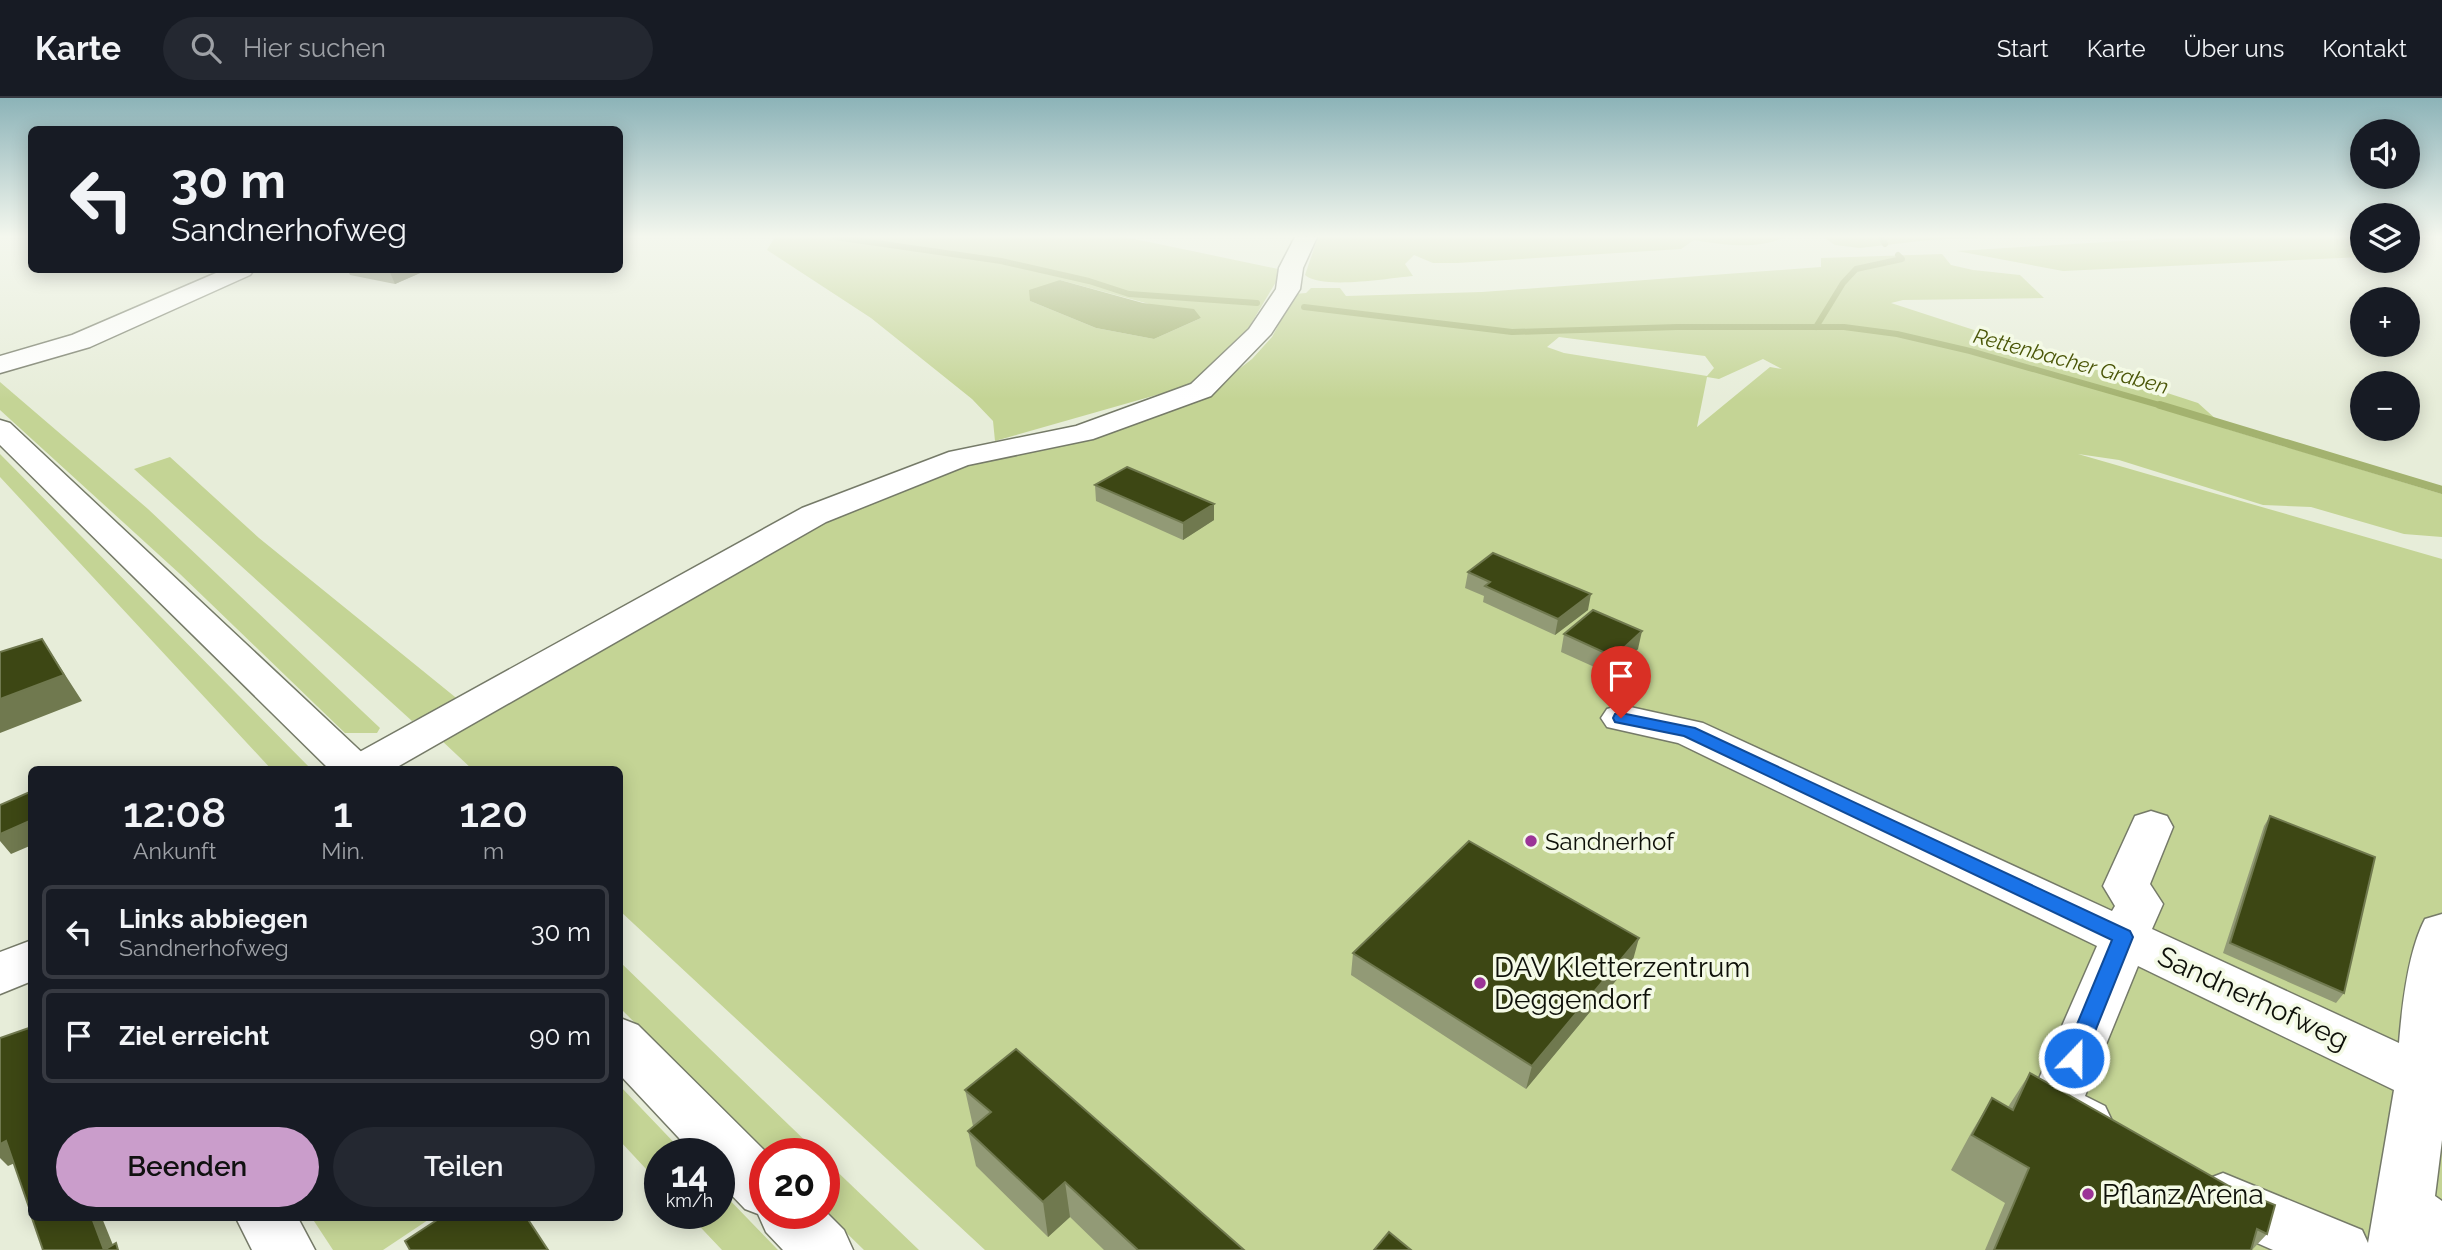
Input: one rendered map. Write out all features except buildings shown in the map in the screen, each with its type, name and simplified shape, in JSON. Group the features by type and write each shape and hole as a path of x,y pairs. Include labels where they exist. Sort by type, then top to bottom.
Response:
{"main road":[{"path":"0,365 82,341 195,291"},
{"path":"365,766 814,515 960,458 1083,433 1201,390 1265,323 1287,291"},
{"path":"0,429 354,766"},
{"name":"Sandnerhofweg","path":"1621,718 1689,732 2423,1079"},
{"path":"2126,1146 2054,1106 2139,904 2126,886 2151,827"},
{"path":"2414,1231 2423,1079 2435,1021 2442,932"},
{"path":"0,975 28,961"},
{"path":"623,1043 749,1173"},
{"path":"2186,1179 2221,1199 2340,1250"},
{"path":"267,1221 285,1250"},
{"path":"803,1229 823,1250"}],"shaded area":[{"path":"829,291 1045,291 1030,301 1096,328 1154,339 1201,318 1100,291 1271,291 1242,339 1188,386 995,441 993,421 972,399 871,318"},
{"path":"1029,291 1099,291 1143,303 1194,309 1201,318 1154,339 1096,328 1030,301"},
{"name":"Sandnerhof","path":"1308,291 1342,291 1346,296 1482,292 2036,291 2044,298 1903,300 1891,303 2198,403 2227,429 2442,494 2442,537 2404,534 2311,507 2263,505 2119,460 2078,454 2442,559 2442,1250 985,1250 623,914 623,766 469,766 440,739 820,519 962,465 1208,393 1252,359 1272,337 1295,294","holes":["1559,337 1705,356 1714,368 1707,376 1564,353 1547,347","1763,359 1782,369 1770,367 1697,427 1707,377 1719,379"]},
{"path":"0,382 148,509 380,728 377,733 345,733 180,574 0,410"},
{"path":"0,454 308,766 268,766 0,477"},
{"path":"170,457 259,538 460,701 412,721 134,469"},
{"path":"623,965 802,1138 751,1138 623,1011"},
{"path":"623,1089 670,1138 644,1138 644,1167 623,1144"},
{"path":"840,1174 919,1250 864,1250 840,1227"},
{"path":"735,1206 749,1220 749,1229 758,1229 778,1250 722,1250 702,1229 735,1229"},
{"path":"314,1221 426,1221 383,1250 333,1250"}],"waterway":[{"name":"Rettenbacher Graben","path":"1119,291 1129,294 1257,303"},
{"path":"1816,327 1838,291"},
{"name":"Rettenbacher Graben","path":"1304,307 1512,332 1677,327 1816,327"},
{"name":"Rettenbacher Graben","path":"1816,327 1844,327 1897,334 1970,351 2166,407"},
{"name":"Rettenbacher Graben","path":"2160,405 2442,490"}],"place":[{"name":"Sandnerhof","path":"1531,841"},
{"name":"DAV Kletterzentrum Deggendorf","path":"1480,983"},
{"name":"Pflanz Arena","path":"2088,1194"}],"route":[{"path":"1621,718 1689,732 2123,937 2074,1058"}]}
